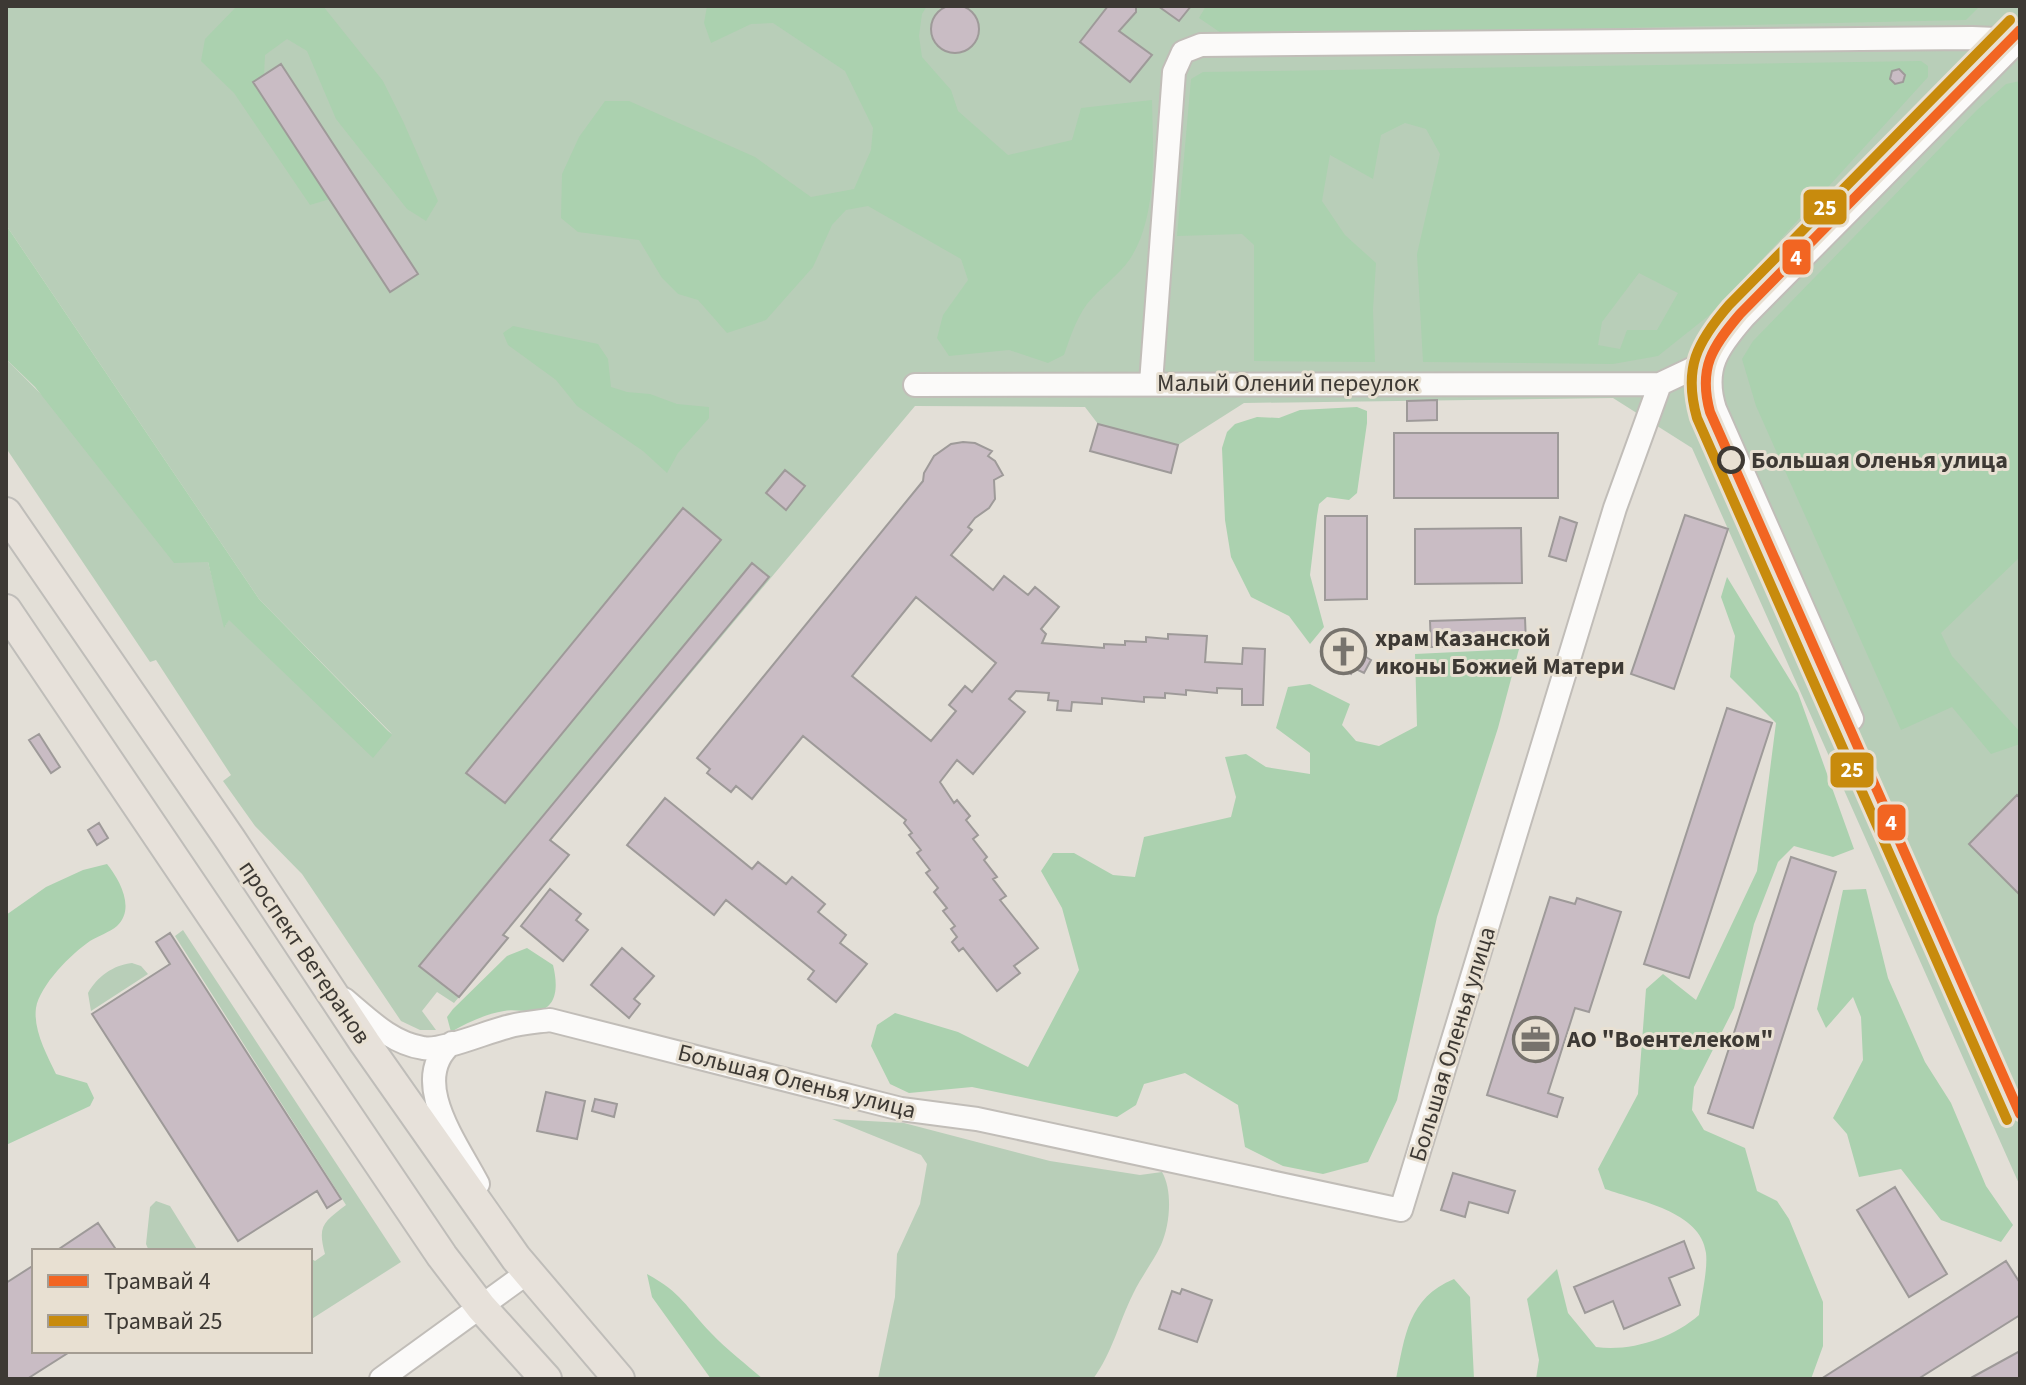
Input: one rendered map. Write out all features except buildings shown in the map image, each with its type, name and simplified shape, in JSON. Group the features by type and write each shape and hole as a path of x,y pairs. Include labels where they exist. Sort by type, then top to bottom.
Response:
{"main road":[{"name":"проспект Ветеранов","path":"6,513 522,1265 619,1379"},
{"path":"6,610 442,1256 481,1307 546,1379"}],"street":[{"path":"1852,719 1715,409 1709,387 1713,359 1723,341 1744,317 2020,40"},
{"path":"1151,383 1174,72 1183,52 1201,45 2020,40"},
{"path":"1660,384 1713,359"},
{"name":"Малый Олений переулок","path":"915,385 1660,384"},
{"name":"Большая Оленья улица","path":"453,1043 509,1026 550,1020 901,1109 977,1119 1401,1210 1615,508 1660,384"},
{"path":"328,986 399,1041 424,1049 453,1043"},
{"path":"381,1379 481,1307 522,1265 435,1102 433,1077 436,1061 442,1051 453,1043"}],"green space":[{"path":"6,6 2020,6 2020,1186 1692,448 1613,398 1244,403 1178,445 1098,424 1085,407 915,406 551,840 569,855 504,934 508,938 454,1003 437,992 422,1011 436,1030 420,1030 401,1021 302,874 255,826 223,781 231,775 156,660 150,662 6,448 6,359 208,562 225,626 229,619 392,734 259,599 6,225"},
{"path":"237,6 323,6 383,81 403,121 438,201 426,221 407,209 336,119 307,51 287,39 265,55 263,97 330,199 310,205 234,93 201,61 205,39"},
{"path":"707,6 927,6 922,14 919,36 922,57 951,90 958,111 1008,155 1072,140 1081,108 1152,100 1152,182 1150,203 1139,242 1130,259 1083,310 1064,355 1048,363 1009,350 949,356 937,338 943,315 968,280 961,259 868,206 846,210 832,225 813,267 766,320 727,333 698,300 678,294 662,278 639,240 578,232 561,218 562,174 579,137 605,101 629,101 755,157 811,197 854,189 871,150 873,128 845,71 773,23 751,24 711,43 704,23"},
{"path":"1206,6 1980,6 1966,20 1227,37 1199,18"},
{"path":"1921,61 1928,66 1928,77 1717,309 1658,356 1613,364 1423,362 1417,254 1440,154 1426,129 1405,123 1381,135 1373,179 1330,155 1322,201 1345,235 1376,263 1373,310 1375,362 1254,361 1254,245 1242,234 1177,236 1191,79 1203,72","holes":["1639,273 1678,293 1657,330 1627,330 1620,349 1598,345 1602,322"]},
{"path":"2020,81 2020,557 1941,633 1952,656 2020,732 2020,744 1991,754 1952,707 1901,730 1756,406 1742,359 1753,341 1977,110 2006,84"},
{"path":"6,225 259,599 392,735 373,758 229,620 224,628 208,562 174,563 35,387 6,359"},
{"path":"513,326 598,344 608,359 611,387 650,394 677,404 709,407 709,418 678,453 667,473 643,451 577,406 556,380 508,345 503,333"},
{"path":"1357,407 1367,411 1367,423 1357,493 1349,500 1327,497 1319,504 1310,575 1324,627 1310,644 1289,616 1251,597 1231,557 1225,520 1222,448 1227,432 1235,424 1257,417 1279,418 1300,410"},
{"path":"1727,577 1798,693 1854,849 1833,857 1794,846 1778,862 1754,924 1734,1008 1694,1087 1692,1110 1704,1130 1745,1148 1757,1191 1777,1201 1789,1219 1823,1302 1823,1346 1811,1379 1536,1379 1539,1360 1527,1299 1557,1269 1568,1313 1596,1347 1623,1347 1651,1342 1699,1315 1706,1260 1702,1239 1681,1217 1650,1203 1605,1189 1598,1169 1638,1094 1646,989 1663,974 1696,1000 1757,871 1776,723 1730,677 1735,636 1721,597"},
{"path":"1519,649 1498,728 1437,917 1397,1100 1368,1162 1323,1174 1283,1166 1245,1147 1238,1105 1185,1073 1144,1084 1136,1105 1117,1117 972,1087 909,1093 890,1084 871,1046 877,1025 895,1013 958,1032 1028,1067 1079,970 1062,908 1041,871 1053,853 1074,853 1113,875 1135,877 1144,837 1231,817 1236,797 1225,757 1246,754 1266,767 1310,774 1310,753 1276,728 1288,687 1310,684 1350,704 1342,725 1356,741 1379,746 1417,726 1415,654"},
{"path":"107,864 124,894 123,919 66,962 43,990 36,1008 39,1034 56,1074 87,1083 94,1098 90,1106 6,1145 6,915 46,887 83,870"},
{"path":"1866,889 1888,978 1925,1062 1951,1103 1986,1186 2013,1225 2001,1242 1941,1220 1901,1169 1859,1177 1847,1134 1833,1118 1863,1060 1861,1017 1853,997 1826,1028 1817,1009 1843,890"},
{"path":"183,930 401,1262 312,1319 312,1259 315,1261 325,1254 324,1225 346,1205 175,936"},
{"path":"527,948 553,965 556,986 549,1005 536,1011 508,1010 490,1014 451,1032 447,1017 453,1009 507,956"},
{"path":"132,963 141,966 148,974 91,1011 88,993 96,982 112,969"},
{"path":"832,1119 904,1123 1050,1161 1140,1175 1162,1172 1169,1198 1164,1237 1093,1379 878,1379 895,1297 897,1254 920,1204 927,1164 921,1155"},
{"path":"156,1201 170,1206 197,1249 148,1249 150,1207"},
{"path":"647,1274 676,1294 717,1339 763,1379 711,1379 652,1297"},
{"path":"1454,1279 1470,1297 1474,1379 1396,1379 1411,1320 1427,1297"}],"tram line":[{"name":"25","path":"2007,1120 1697,418 1692,384 1701,344 1729,305 2010,20"},
{"name":"4","path":"2020,30 1740,314 1715,348 1706,383 1710,412 2020,1114"}],"place":[{"name":"Большая Оленья улица","path":"1731,460"},
{"name":"храм Казанской иконы Божией Матери","path":"1344,652"},
{"name":"АО \"Воентелеком\"","path":"1536,1039"}]}
